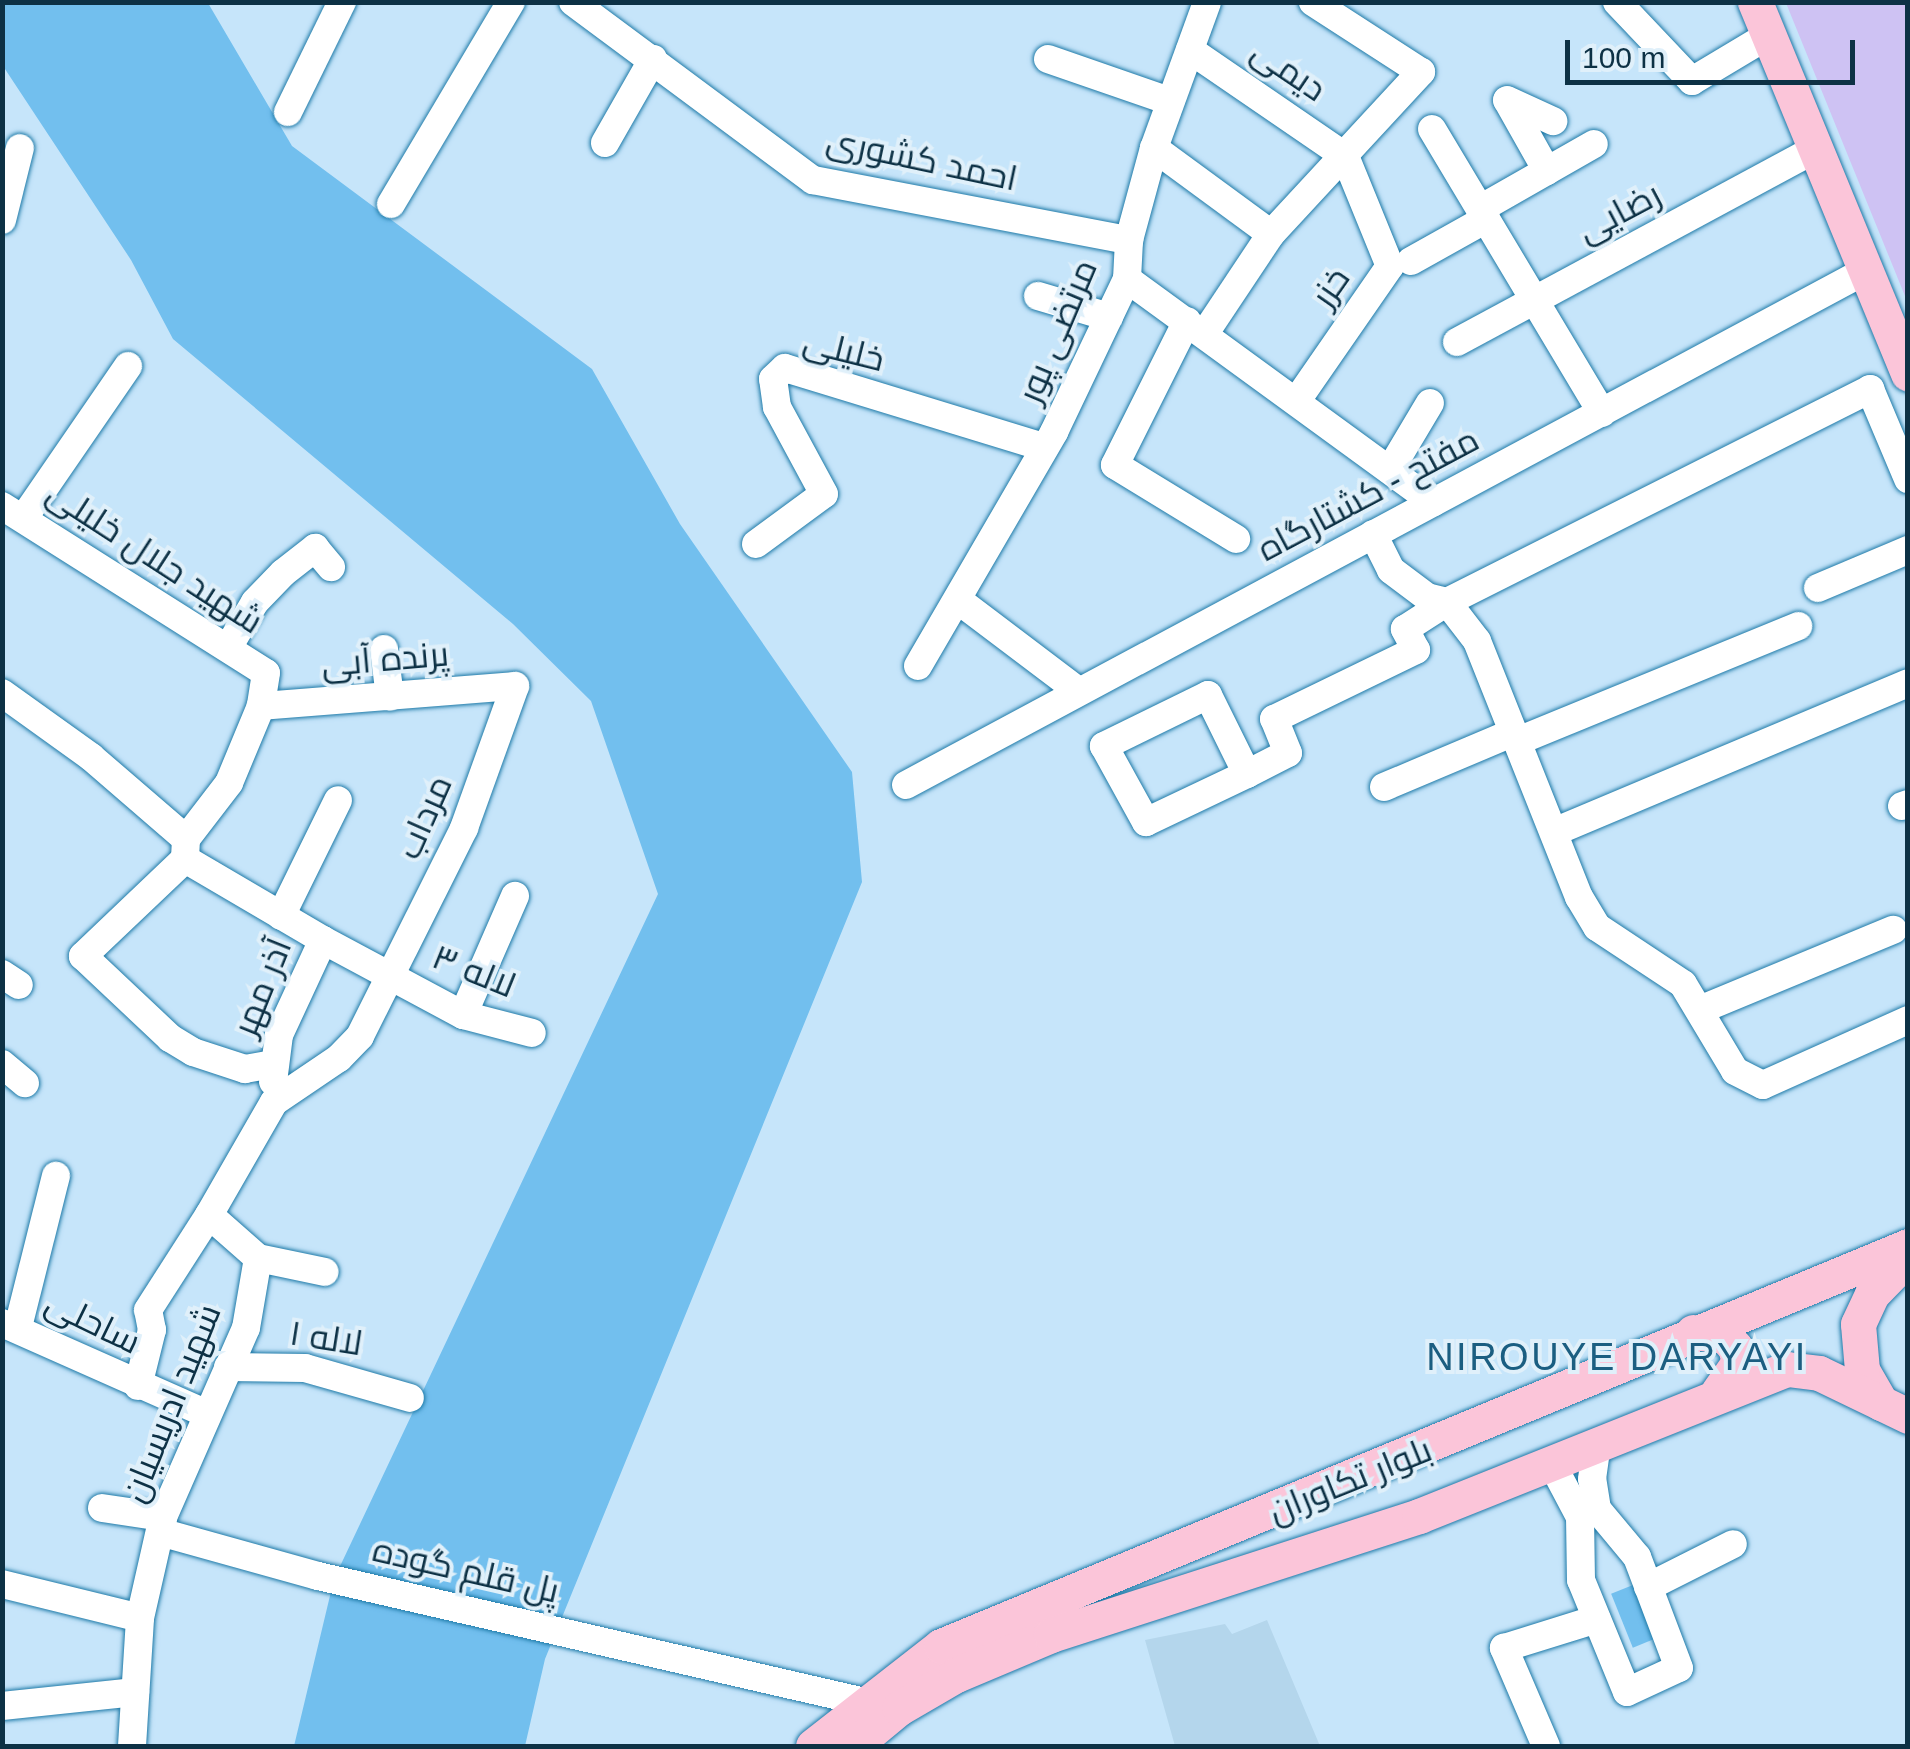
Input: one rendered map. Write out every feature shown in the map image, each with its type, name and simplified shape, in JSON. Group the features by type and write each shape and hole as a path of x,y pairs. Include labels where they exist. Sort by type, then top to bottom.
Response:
{"main road":[{"path":"1762,19 1908,374"},
{"name":"بلوار تکاوران","path":"812,1746 941,1646 1394,1463 1693,1332 1908,1246"},
{"path":"1894,1410 1862,1370 1858,1324 1872,1294 1908,1257"},
{"path":"1693,1332 1725,1336 1735,1347 1740,1362 1718,1392"},
{"name":"بلوار تکاوران","path":"854,1746 899,1708 956,1674 1052,1634 1419,1516 1718,1392 1787,1370 1819,1373 1894,1410"}],"street":[{"path":"288,112 342,2"},
{"path":"390,204 511,2"},
{"name":"احمد کشوری","path":"573,2 813,180 1129,240"},
{"name":"مرتضی پور","path":"918,666 1044,447 1127,279 1129,240 1154,148 1207,2"},
{"path":"1236,540 1114,466 1196,327 1271,234 1421,72 1313,2"},
{"path":"1616,2 1692,80 1762,19"},
{"name":"دیمی","path":"1190,50 1344,156"},
{"path":"605,143 654,59"},
{"path":"1048,59 1169,101"},
{"path":"1546,171 1507,100 1553,121"},
{"path":"1432,129 1602,414"},
{"path":"1411,261 1546,171 1594,144"},
{"path":"2,220 20,148"},
{"path":"1154,148 1271,234"},
{"name":"رضایی","path":"1458,342 1816,149"},
{"name":"خزر","path":"1298,400 1390,266 1344,156"},
{"name":"مفتح - کشتارگاه","path":"906,785 1865,271"},
{"path":"1127,279 1433,502"},
{"path":"1038,296 1109,317"},
{"path":"14,511 128,366"},
{"name":"خلیلی","path":"756,544 824,494 777,407 773,379 786,368 1044,447"},
{"path":"1247,774 1208,695 1104,746 1146,822 1247,774 1288,754 1274,719 1416,650 1405,629 1447,602 1870,388 1908,479"},
{"path":"1390,470 1430,404"},
{"name":"شهید جلال خلیلی","path":"14,511 266,673 261,706"},
{"path":"1373,534 1391,570 1427,597 1447,602 1477,641 1597,927 1683,984 1735,1071 1763,1085 1908,1020"},
{"path":"228,648 255,602 282,573 316,548 330,567"},
{"path":"1818,588 1908,550"},
{"path":"958,600 1078,690"},
{"path":"1384,787 1798,626"},
{"path":"384,649 390,697"},
{"path":"1554,832 1908,682"},
{"name":"پرنده آبی","path":"261,706 516,686"},
{"name":"مرداب","path":"274,1102 339,1058 360,1036 464,828 516,686"},
{"name":"آذر مهر","path":"2,693 91,757 185,849 281,916 324,940 272,1064 274,1102"},
{"path":"261,706 229,783 185,849 83,956 170,1038 193,1052 245,1069 272,1064"},
{"path":"281,916 338,800"},
{"path":"463,1015 516,896"},
{"path":"1702,1010 1893,930"},
{"name":"لاله ۳","path":"324,940 463,1015 532,1033"},
{"path":"2,1064 25,1084"},
{"path":"138,1386 152,1330 148,1310 210,1215 274,1102"},
{"path":"10,1325 56,1176"},
{"path":"210,1215 258,1258 325,1272"},
{"name":"شهید ادریسیان","path":"132,1746 140,1618 162,1525 205,1413 246,1328 258,1258"},
{"name":"ساحلی","path":"10,1325 205,1413"},
{"name":"لاله ۱","path":"228,1367 305,1368 410,1398"},
{"path":"1552,1464 1580,1517 1582,1580 1627,1692 1679,1668 1637,1557 1598,1509 1592,1479 1596,1444"},
{"name":"پل قلم گوده","path":"102,1508 318,1576 865,1702"},
{"path":"1648,1587 1733,1544"},
{"path":"2,1584 140,1618"},
{"path":"1546,1746 1504,1648 1597,1619"},
{"path":"2,1706 135,1692"}],"shaded area":[{"path":"1786,3 1907,3 1907,301"},
{"path":"1267,1620 1320,1746 1175,1746 1145,1640 1225,1624 1232,1634"}],"water":[{"path":"2,3 208,3 292,146 592,369 680,524 852,772 862,882 545,1659 525,1746 294,1746 334,1579 658,894 591,701 513,624 173,339 131,260 3,66"},
{"path":"1638,1583 1660,1637 1633,1648 1611,1594"}],"district":[{"name":"NIROUYE DARYAYI","path":"1617,1358"}]}
